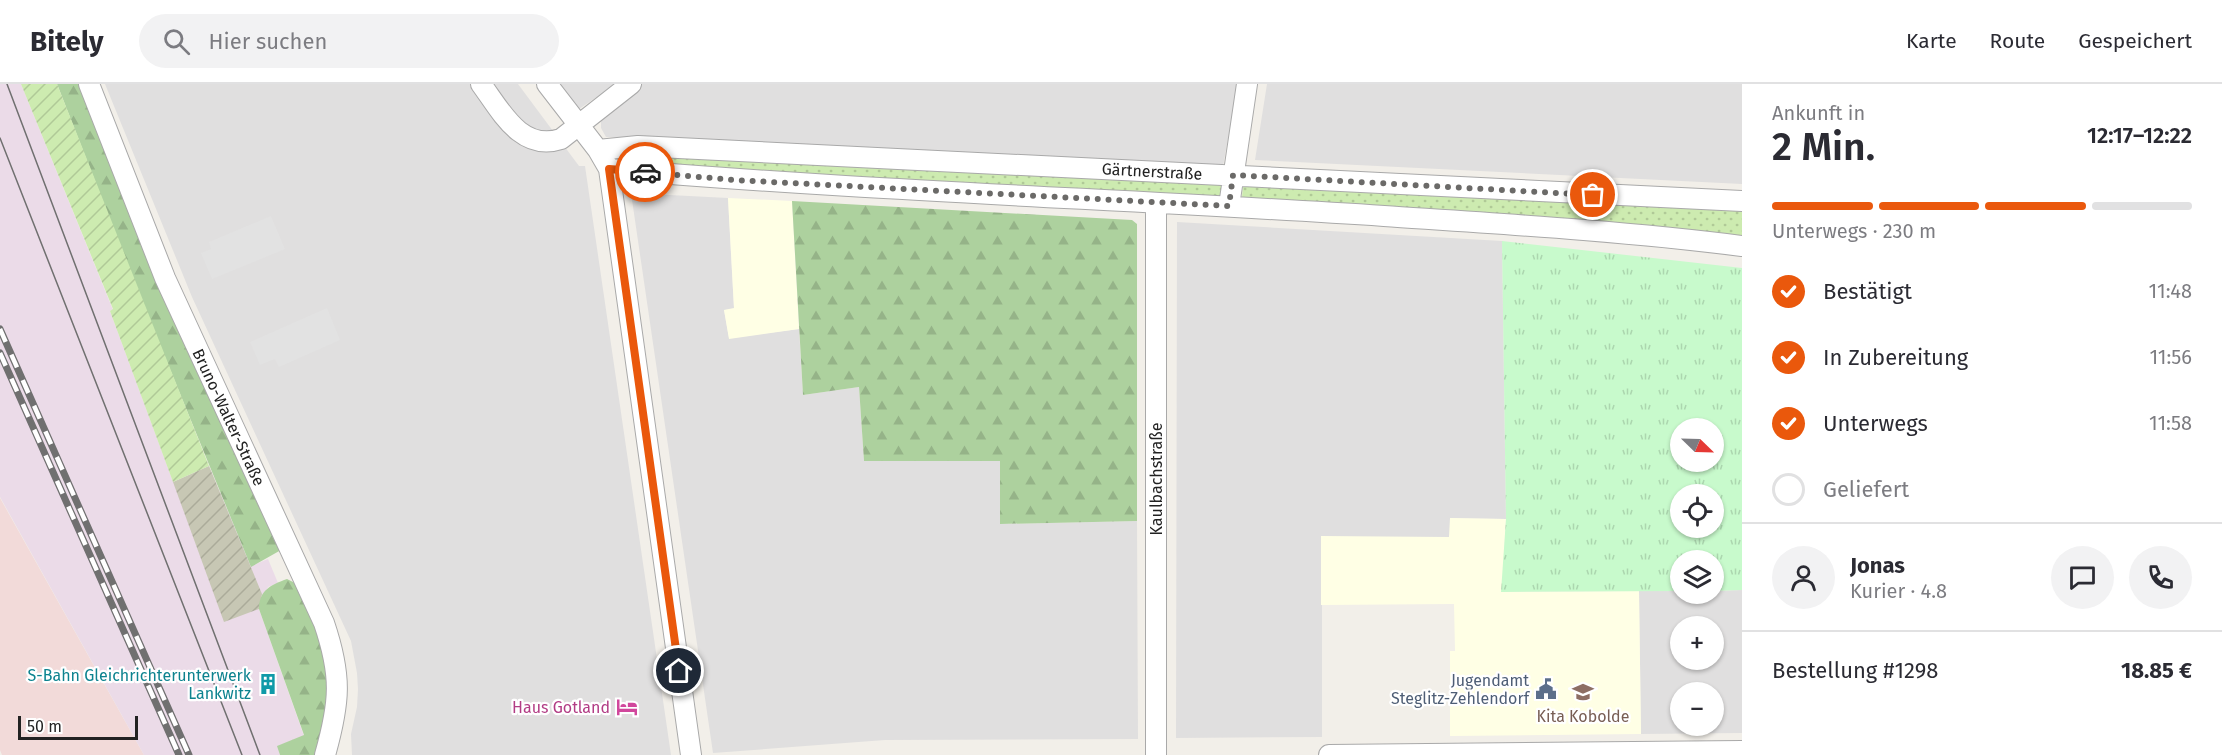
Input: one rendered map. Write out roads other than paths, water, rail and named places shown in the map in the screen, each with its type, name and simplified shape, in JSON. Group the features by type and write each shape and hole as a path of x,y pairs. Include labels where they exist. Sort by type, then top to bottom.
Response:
{"street":[{"name":"Bruno-Walter-Straße","path":"89,84 170,289 324,623 333,650 338,688 335,718 325,755"},
{"path":"480,84 515,130 526,138 538,142 561,139 631,84"},
{"path":"547,84 609,169 691,755"},
{"path":"1229,206 1247,84"},
{"name":"Gärtnerstraße","path":"597,150 638,146 1742,201"},
{"name":"Gärtnerstraße","path":"609,169 733,180 1229,206 1566,228 1742,246"},
{"name":"Kaulbachstraße","path":"1156,203 1156,755"},
{"path":"1329,755 1742,751"}],"tram line":[{"path":"7,84 260,755"},
{"path":"0,138 242,755"}],"railway":[{"path":"0,329 189,755"},
{"path":"0,353 179,755"}],"place":[{"name":"S-Bahn Gleichrichterunterwerk Lankwitz","path":"268,684"},
{"name":"Jugendamt Steglitz-Zehlendorf","path":"1546,689"},
{"name":"Kita Kobolde","path":"1583,692"},
{"name":"Haus Gotland","path":"627,707"}]}
